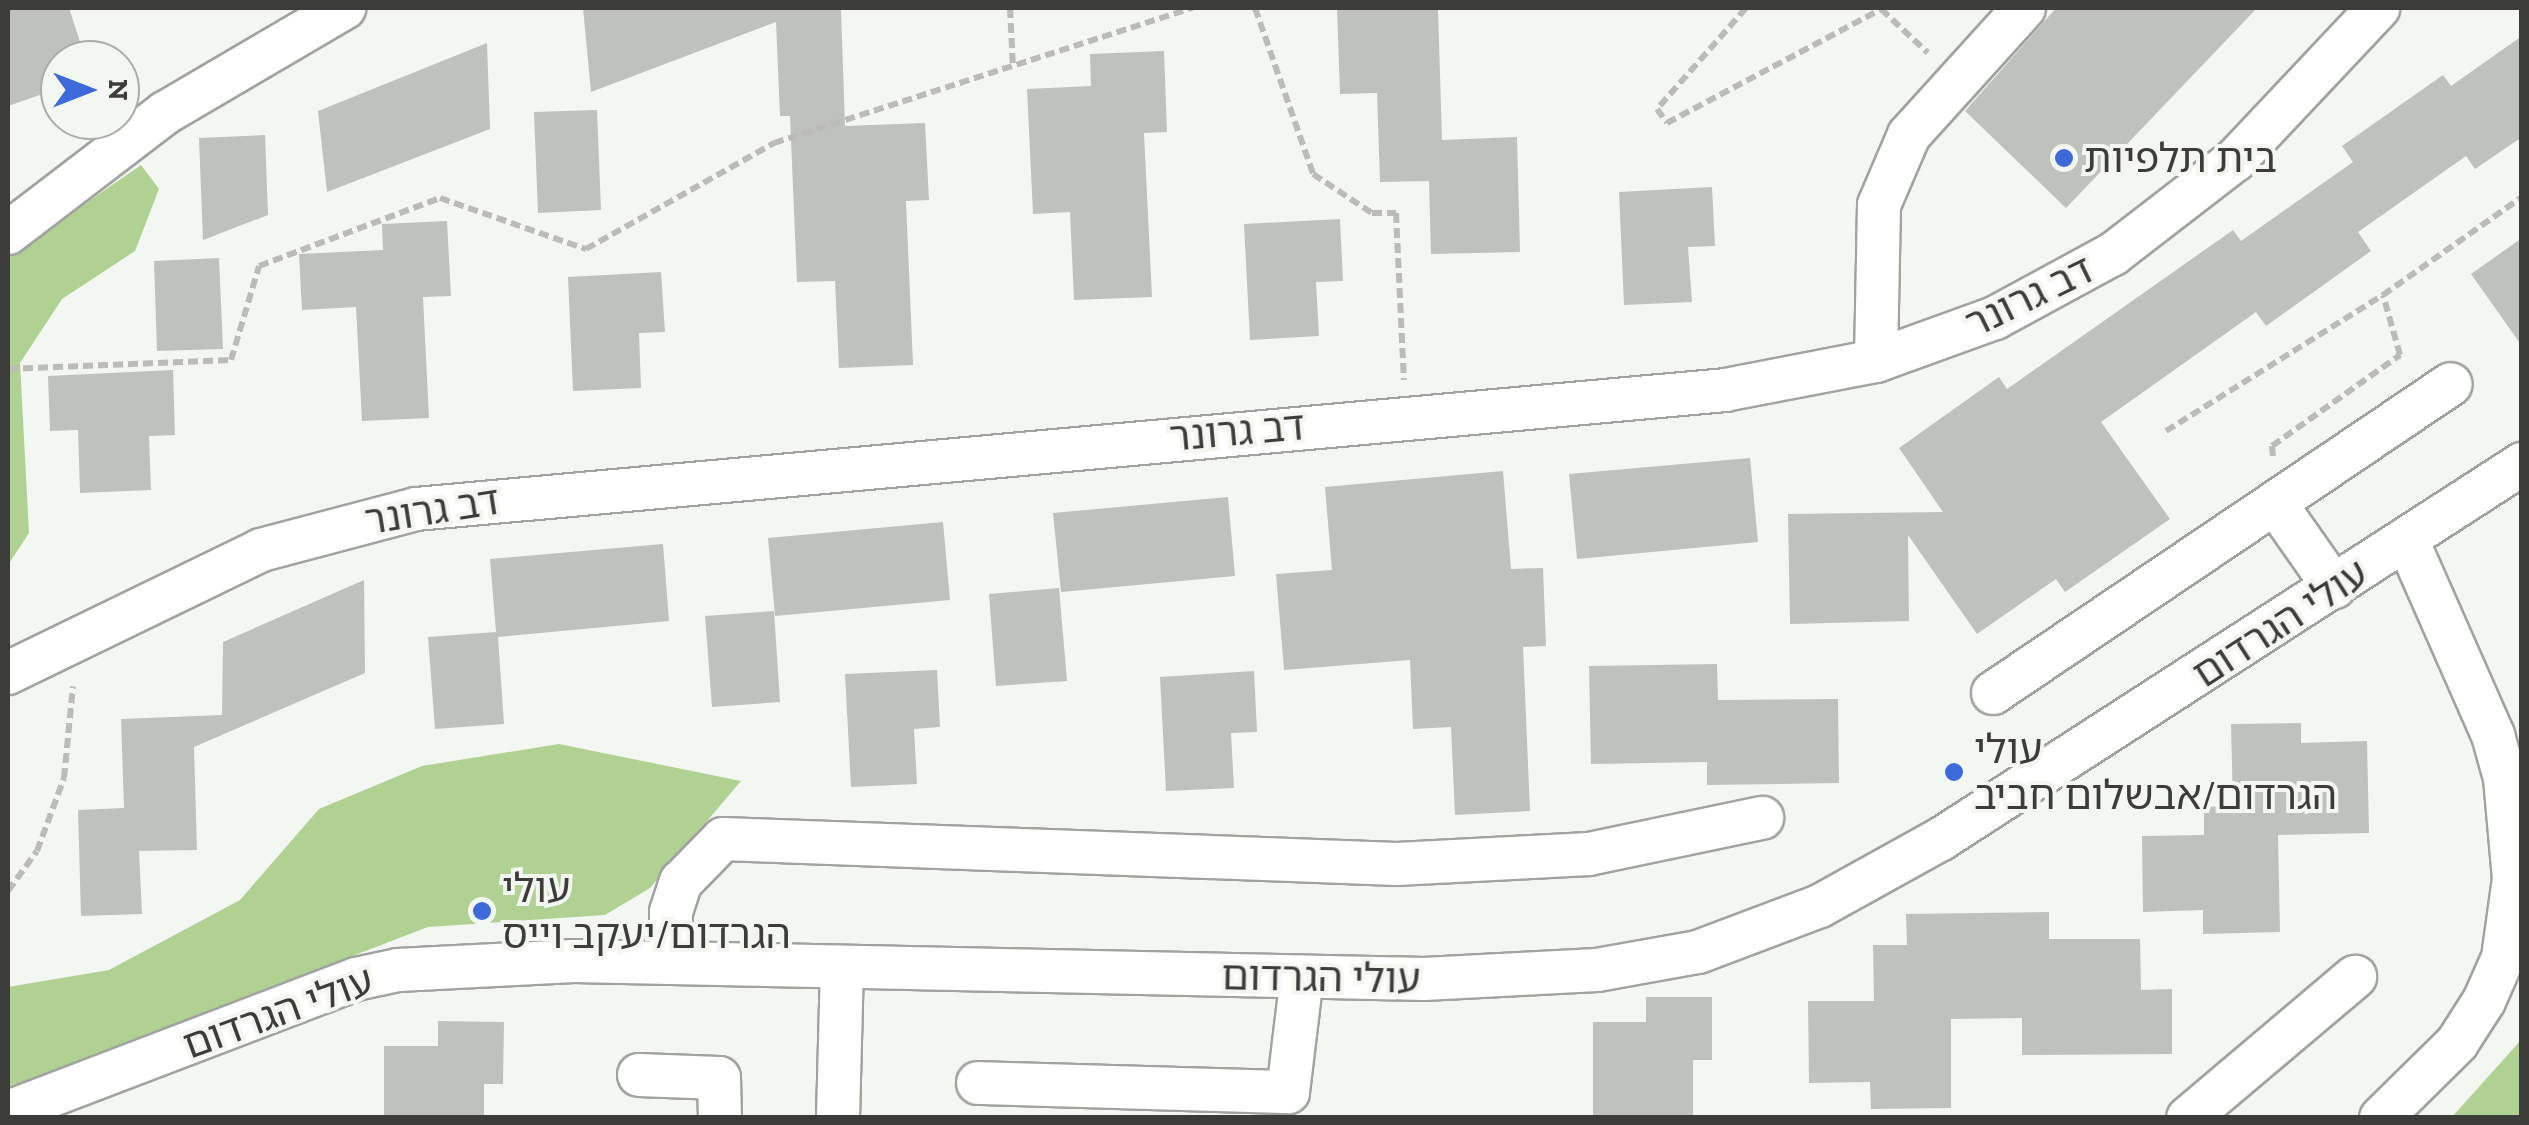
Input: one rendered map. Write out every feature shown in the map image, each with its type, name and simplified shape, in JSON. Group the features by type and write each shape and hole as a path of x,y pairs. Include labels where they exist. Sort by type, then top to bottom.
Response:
{"street":[{"path":"8,233 165,114 344,8"},
{"path":"1876,361 1880,205 1910,135 2024,8"},
{"name":"דב גרונר","path":"8,673 260,550 416,509 1725,390 1876,361 1994,318 2113,254 2235,160 2378,8"},
{"path":"1992,692 2450,384"},
{"name":"עולי הגרדום","path":"8,1112 356,979 504,964 671,963 1302,978 1597,970 1698,952 1820,906 1957,830 2522,464"},
{"path":"2275,502 2334,587"},
{"path":"2381,1118 2456,1044 2484,1001 2502,958 2514,878 2505,778 2493,735 2407,540"},
{"path":"671,963 671,912 680,882 723,839 1397,864 1588,854 1762,818"},
{"path":"838,1118 842,967"},
{"path":"2203,1112 2355,977"},
{"path":"978,1083 1288,1092 1302,978"},
{"path":"639,1075 719,1078 720,1118"}],"path":[{"path":"1010,8 1013,68"},
{"path":"8,369 231,360 258,266 422,204 440,198 586,250 774,143 1193,8"},
{"path":"1255,8 1313,174 1372,213 1396,213 1406,416"},
{"path":"1746,8 1657,109 1667,123 1882,9 1959,80"},
{"path":"2166,431 2383,295 2522,197"},
{"path":"2275,502 2272,446 2400,355 2383,295"},
{"path":"8,891 37,851 64,778 76,640"}],"green space":[{"path":"141,165 159,189 135,251 62,299 20,363 29,533 8,565 8,257"},
{"path":"559,744 741,781 650,888 605,915 428,927 8,1088 8,987 109,970 240,900 319,809 422,766"},
{"path":"2521,1040 2521,1117 2452,1117"}],"building":[{"path":"8,8 69,8 79,40 40,40 40,95 8,106"},
{"path":"583,8 841,10 845,126 925,123 929,200 906,201 913,365 839,368 835,281 797,282 790,116 780,116 776,22 591,92"},
{"path":"1337,8 1438,8 1442,140 1517,137 1520,252 1431,254 1429,181 1380,182 1377,93 1340,94"},
{"name":"בית תלפיות","path":"2056,8 2257,8 2066,208 1965,111"},
{"path":"2522,36 2522,137 2475,169 2466,156 2358,232 2371,251 2266,326 2256,312 2101,422 2170,519 2065,592 2056,579 1977,634 1908,535 1909,621 1790,624 1788,514 1943,512 1899,448 1999,377 2007,389 2233,230 2241,241 2353,162 2342,146 2443,75 2451,86"},
{"path":"487,43 490,129 327,192 318,111"},
{"path":"1164,51 1167,132 1144,133 1152,297 1074,300 1070,212 1033,214 1027,89 1091,86 1090,54"},
{"path":"597,110 601,210 538,213 534,112"},
{"path":"265,135 268,215 203,240 199,138"},
{"path":"1712,187 1715,246 1688,247 1692,302 1624,305 1619,192"},
{"path":"1340,219 1343,281 1316,282 1319,336 1250,340 1244,224"},
{"path":"447,221 451,296 423,297 429,418 362,421 356,307 302,310 299,254 383,250 382,224"},
{"path":"2522,238 2522,346 2471,274"},
{"path":"219,258 223,349 157,351 154,261"},
{"path":"661,272 665,332 639,333 641,388 573,391 568,277"},
{"path":"173,370 175,435 149,436 151,490 80,493 78,430 50,431 48,376"},
{"path":"1750,458 1758,542 1577,559 1569,474"},
{"path":"1503,471 1511,569 1543,568 1546,646 1523,647 1530,811 1455,815 1451,727 1413,729 1410,660 1284,670 1276,574 1332,570 1325,487"},
{"path":"1228,497 1235,576 1061,592 1053,513"},
{"path":"943,522 950,600 775,616 768,538"},
{"path":"663,544 669,621 498,637 504,724 435,729 428,637 496,632 490,559"},
{"path":"364,580 365,673 194,747 197,850 139,851 142,914 81,916 78,810 124,808 121,719 222,715 223,642"},
{"path":"1059,588 1067,681 996,686 989,594"},
{"path":"774,611 780,702 712,707 705,616"},
{"path":"1717,664 1718,700 1838,699 1839,783 1707,785 1707,762 1591,764 1589,666"},
{"path":"937,670 940,727 914,729 917,784 851,787 845,674"},
{"path":"1254,671 1257,732 1231,733 1234,788 1166,791 1160,677"},
{"path":"2301,723 2301,743 2367,741 2369,833 2278,835 2280,932 2203,934 2203,910 2143,912 2142,836 2204,835 2204,807 2233,806 2231,724"},
{"path":"2049,912 2049,939 2140,939 2141,990 2172,989 2172,1054 2022,1055 2022,1018 1951,1019 1951,1108 1871,1109 1870,1082 1809,1083 1808,1001 1874,1001 1873,945 1907,945 1906,914"},
{"path":"1646,997 1712,997 1712,1060 1693,1060 1693,1118 1593,1118 1593,1022 1646,1022"},
{"path":"438,1021 504,1022 503,1084 484,1084 484,1118 384,1118 384,1046 438,1046"}],"place":[{"name":"בית תלפיות","path":"2064,158"},
{"name":"עולי הגרדום/אבשלום חביב","path":"1954,772"},
{"name":"עולי הגרדום/יעקב וייס","path":"482,911"}]}
